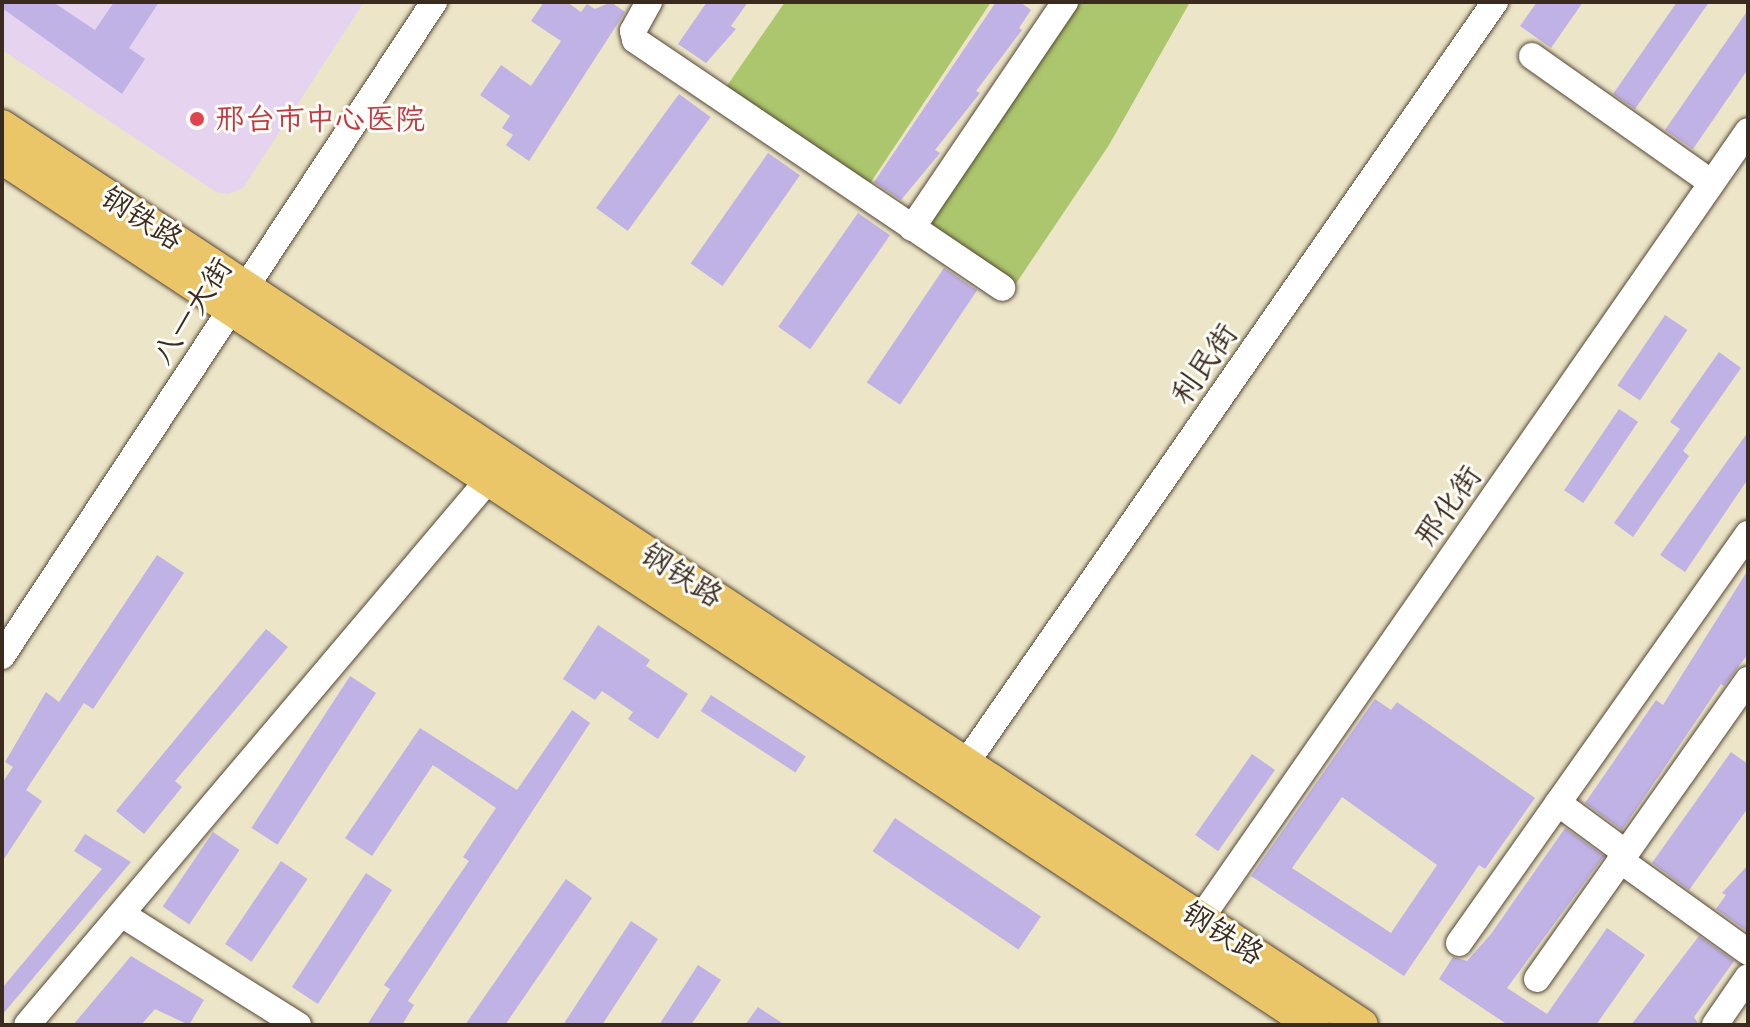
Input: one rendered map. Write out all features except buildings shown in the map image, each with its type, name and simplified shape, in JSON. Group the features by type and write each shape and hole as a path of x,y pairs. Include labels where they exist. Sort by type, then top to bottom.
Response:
{"main road":[{"name":"钢铁路","path":"2,126 489,479 1313,1025"},
{"name":"钢铁路","path":"2,158 232,293 966,763 1362,1025"}],"street":[{"name":"八一大街","path":"2,656 414,2"},
{"name":"八一大街","path":"2,626 434,2"},
{"path":"649,2 633,31 635,40 1002,288"},
{"path":"912,228 1065,2"},
{"name":"利民街","path":"966,763 1495,2"},
{"path":"1532,56 1712,183"},
{"name":"邢化街","path":"1201,918 1748,131"},
{"path":"27,1025 489,479"},
{"path":"1459,943 1748,534"},
{"path":"1537,979 1748,680"},
{"path":"1558,803 1748,952"},
{"path":"123,915 298,1025"},
{"path":"1715,1025 1748,977"}],"shaded area":[{"name":"邢台市中心医院","path":"2,2 364,2 243,188 228,194 216,192 2,50"}],"green space":[{"path":"785,2 991,2 867,188 724,90"},
{"path":"1080,2 1190,2 1109,145 1015,285 936,231 931,220"}],"place":[{"name":"邢台市中心医院","path":"197,119"}]}
